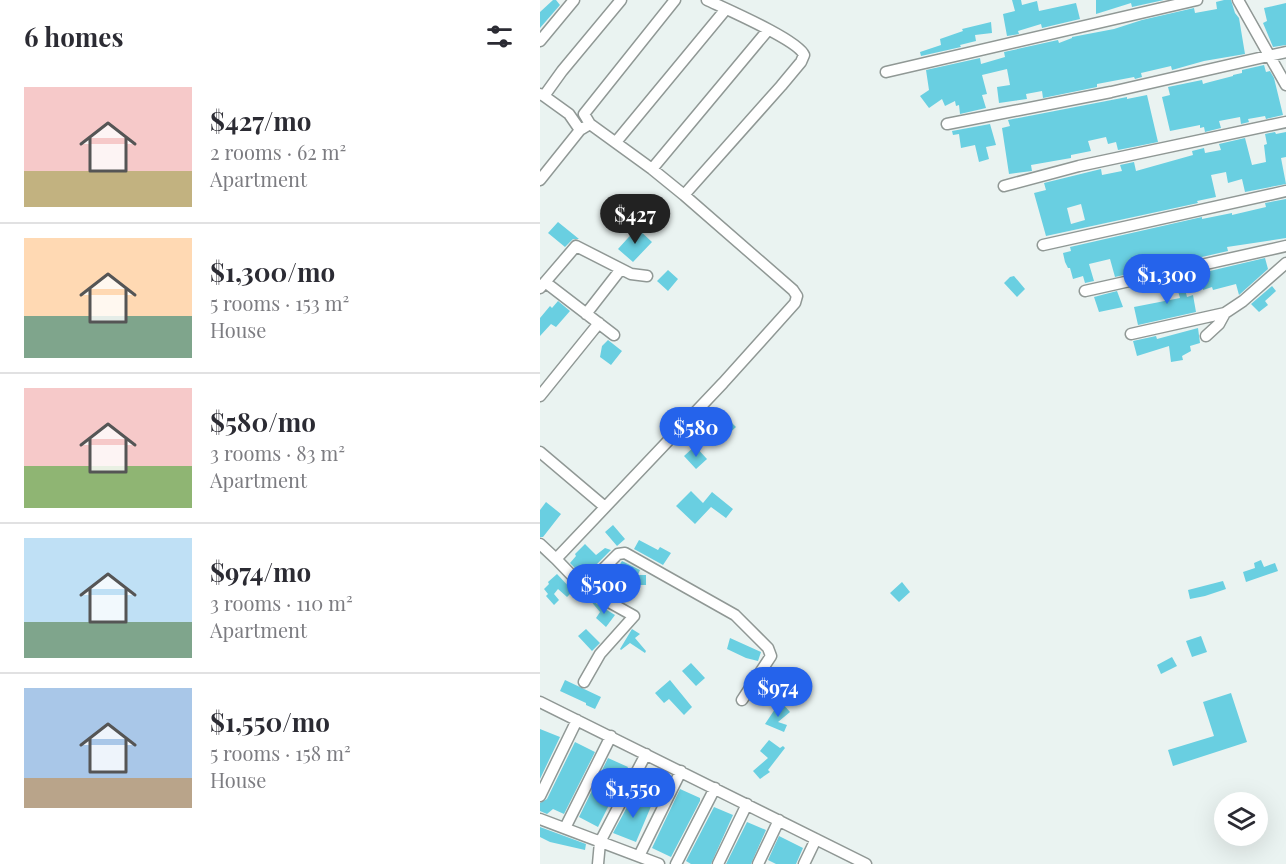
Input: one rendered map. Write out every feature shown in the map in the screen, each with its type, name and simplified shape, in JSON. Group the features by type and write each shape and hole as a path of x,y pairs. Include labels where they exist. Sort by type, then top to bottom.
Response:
{"street":[{"path":"540,41 574,0"},
{"path":"580,130 569,114 542,95 621,0"},
{"path":"556,559 778,323 795,303 797,296 793,290 684,195 590,124 584,112 675,0"},
{"path":"684,195 801,62 804,55 800,48 707,0"},
{"path":"886,72 1197,0"},
{"path":"1238,0 1286,85"},
{"path":"616,142 726,9"},
{"path":"652,169 768,30"},
{"path":"947,124 1111,92 1286,52"},
{"path":"1004,186 1079,166 1286,122"},
{"path":"540,180 580,130 590,124"},
{"path":"1043,245 1286,191"},
{"path":"614,335 543,285 576,246 632,274 647,276"},
{"path":"1085,291 1286,246"},
{"path":"1131,334 1225,313 1243,302 1286,263"},
{"path":"586,314 621,269"},
{"path":"1206,336 1219,324 1225,313"},
{"path":"540,396 599,323"},
{"path":"540,452 605,507"},
{"path":"540,544 584,588 634,616 600,654 584,682"},
{"path":"584,588 618,555 625,553 735,615 768,648 771,656 742,700"},
{"path":"541,704 611,736 816,838 849,860 866,864"},
{"path":"540,796 577,720"},
{"path":"565,828 611,736"},
{"path":"598,864 600,842 646,754"},
{"path":"639,856 681,771"},
{"path":"675,864 715,788"},
{"path":"718,864 747,804"},
{"path":"540,819 659,864"},
{"path":"759,864 779,820"},
{"path":"804,864 816,838"}],"building":[{"path":"553,0 560,5 540,28 540,12"},
{"path":"1012,0 1021,0 1022,5 1037,1 1039,11 1076,3 1080,19 1042,28 1041,24 1018,31 1019,34 1007,36 1003,14 1015,11"},
{"path":"1096,0 1164,0 1132,7 1131,3 1096,14"},
{"path":"1231,0 1239,18 1245,54 1204,61 1172,70 1171,66 1141,73 1142,77 1135,79 1134,77 1097,84 1097,87 1043,98 1042,91 1026,94 1027,99 999,103 997,87 1010,85 1007,69 982,75 987,94 982,95 986,108 960,114 959,105 956,106 955,101 945,106 942,99 929,108 920,96 929,90 926,70 980,58 981,64 1005,57 1004,52 1058,40 1059,43 1072,37 1114,29 1194,8 1195,13 1217,9 1216,2"},
{"path":"1286,3 1286,45 1273,47 1263,23 1267,21 1264,8"},
{"path":"991,22 992,33 975,35 976,41 960,45 961,47 921,56 920,52 941,45 940,39 963,31 962,29"},
{"path":"1264,65 1266,72 1270,71 1274,78 1283,115 1266,119 1265,116 1248,119 1249,122 1241,124 1240,117 1219,121 1221,128 1205,132 1204,127 1200,128 1200,125 1170,131 1162,97 1170,95 1168,87 1202,80 1203,84"},
{"path":"1147,95 1158,142 1118,150 1116,142 1108,144 1106,137 1088,141 1091,151 1071,155 1071,158 1031,165 1032,171 1009,174 1002,128 1010,126 1008,120"},
{"path":"990,124 996,145 986,147 989,159 979,162 975,145 961,148 959,134 953,135 952,131"},
{"path":"1286,132 1286,157 1281,158 1286,184 1245,192 1242,179 1228,183 1226,172 1211,175 1216,197 1197,201 1198,203 1046,236 1034,193 1046,190 1044,183 1101,169 1102,175 1122,171 1120,165 1134,162 1136,171 1193,155 1192,151 1204,148 1205,153 1221,150 1219,144 1245,138 1252,165 1266,162 1265,134","holes":["1081,204 1085,220 1071,224 1067,208"]},
{"path":"1286,199 1286,238 1227,247 1228,251 1115,277 1110,259 1089,264 1094,281 1085,283 1083,276 1073,279 1070,268 1065,262 1063,253 1071,251 1070,247 1202,217 1202,219 1232,213 1232,215 1266,207 1265,203"},
{"path":"558,222 579,239 573,239 565,247 548,233"},
{"path":"637,228 652,242 633,262 618,249"},
{"path":"1265,258 1268,269 1239,295 1236,284 1203,290 1199,276 1197,277 1197,274"},
{"path":"668,270 678,279 668,291 657,281"},
{"path":"1014,276 1025,289 1017,297 1004,283"},
{"path":"1182,277 1187,297 1193,295 1196,312 1138,325 1134,307 1180,298 1176,284 1159,287 1158,282"},
{"path":"1272,286 1276,291 1265,301 1268,305 1259,312 1251,304"},
{"path":"1117,291 1123,307 1099,312 1094,297"},
{"path":"558,301 570,311 556,327 551,324 540,336 540,318 550,306 552,308"},
{"path":"1198,328 1200,343 1190,346 1191,351 1182,356 1183,360 1171,362 1169,346 1137,356 1133,341 1156,336 1157,339"},
{"path":"608,340 622,351 611,365 600,357 602,346"},
{"path":"713,422 721,431 731,422 736,427 715,446 702,431"},
{"path":"695,446 707,459 696,469 684,456"},
{"path":"691,491 703,503 712,492 733,509 726,518 711,507 695,524 676,506"},
{"path":"546,502 561,514 543,537 540,537 540,510"},
{"path":"613,525 625,539 617,546 605,532"},
{"path":"639,540 658,550 660,547 671,553 663,565 634,549"},
{"path":"585,544 596,555 605,548 611,550 585,576 570,563"},
{"path":"1261,560 1264,567 1275,563 1278,571 1246,582 1243,572 1255,568 1254,563"},
{"path":"622,561 640,570 638,575 646,575 646,585 636,585 630,598 610,590 608,593 596,586 610,572 613,575"},
{"path":"557,574 573,591 567,597 558,589 554,594 559,600 554,605 546,596 548,594 544,589"},
{"path":"1223,581 1226,589 1190,599 1188,590"},
{"path":"902,582 910,592 899,602 890,593"},
{"path":"589,599 615,615 606,627 596,618 600,612"},
{"path":"586,629 600,643 592,651 578,636"},
{"path":"632,629 640,634 635,638 646,651 645,653 630,643 620,649"},
{"path":"1201,636 1207,652 1192,657 1186,641"},
{"path":"730,638 761,652 758,661 727,649"},
{"path":"1172,657 1177,666 1161,674 1157,665"},
{"path":"691,663 705,678 696,686 682,671"},
{"path":"565,680 601,697 595,709 560,691"},
{"path":"670,680 692,707 684,715 669,699 664,703 655,693"},
{"path":"1231,693 1247,742 1173,766 1168,750 1214,736 1203,702"},
{"path":"782,703 790,712 778,722 787,725 784,732 765,724"},
{"path":"540,729 560,737 540,779"},
{"path":"769,740 780,748 783,746 785,748 768,770 770,772 760,779 753,771 768,758 760,751"},
{"path":"575,742 595,752 564,814 553,809 547,814 540,811 540,803 547,799"},
{"path":"608,758 628,767 615,798 613,797 598,827 579,817"},
{"path":"680,789 700,798 700,801 671,857 652,848"},
{"path":"633,796 652,804 636,842 613,833"},
{"path":"714,807 733,815 711,864 691,864 686,861"},
{"path":"747,822 766,830 751,864 726,864"},
{"path":"540,827 586,844 585,850 550,842 540,837"},
{"path":"779,836 803,848 796,864 776,864 768,860"}]}
